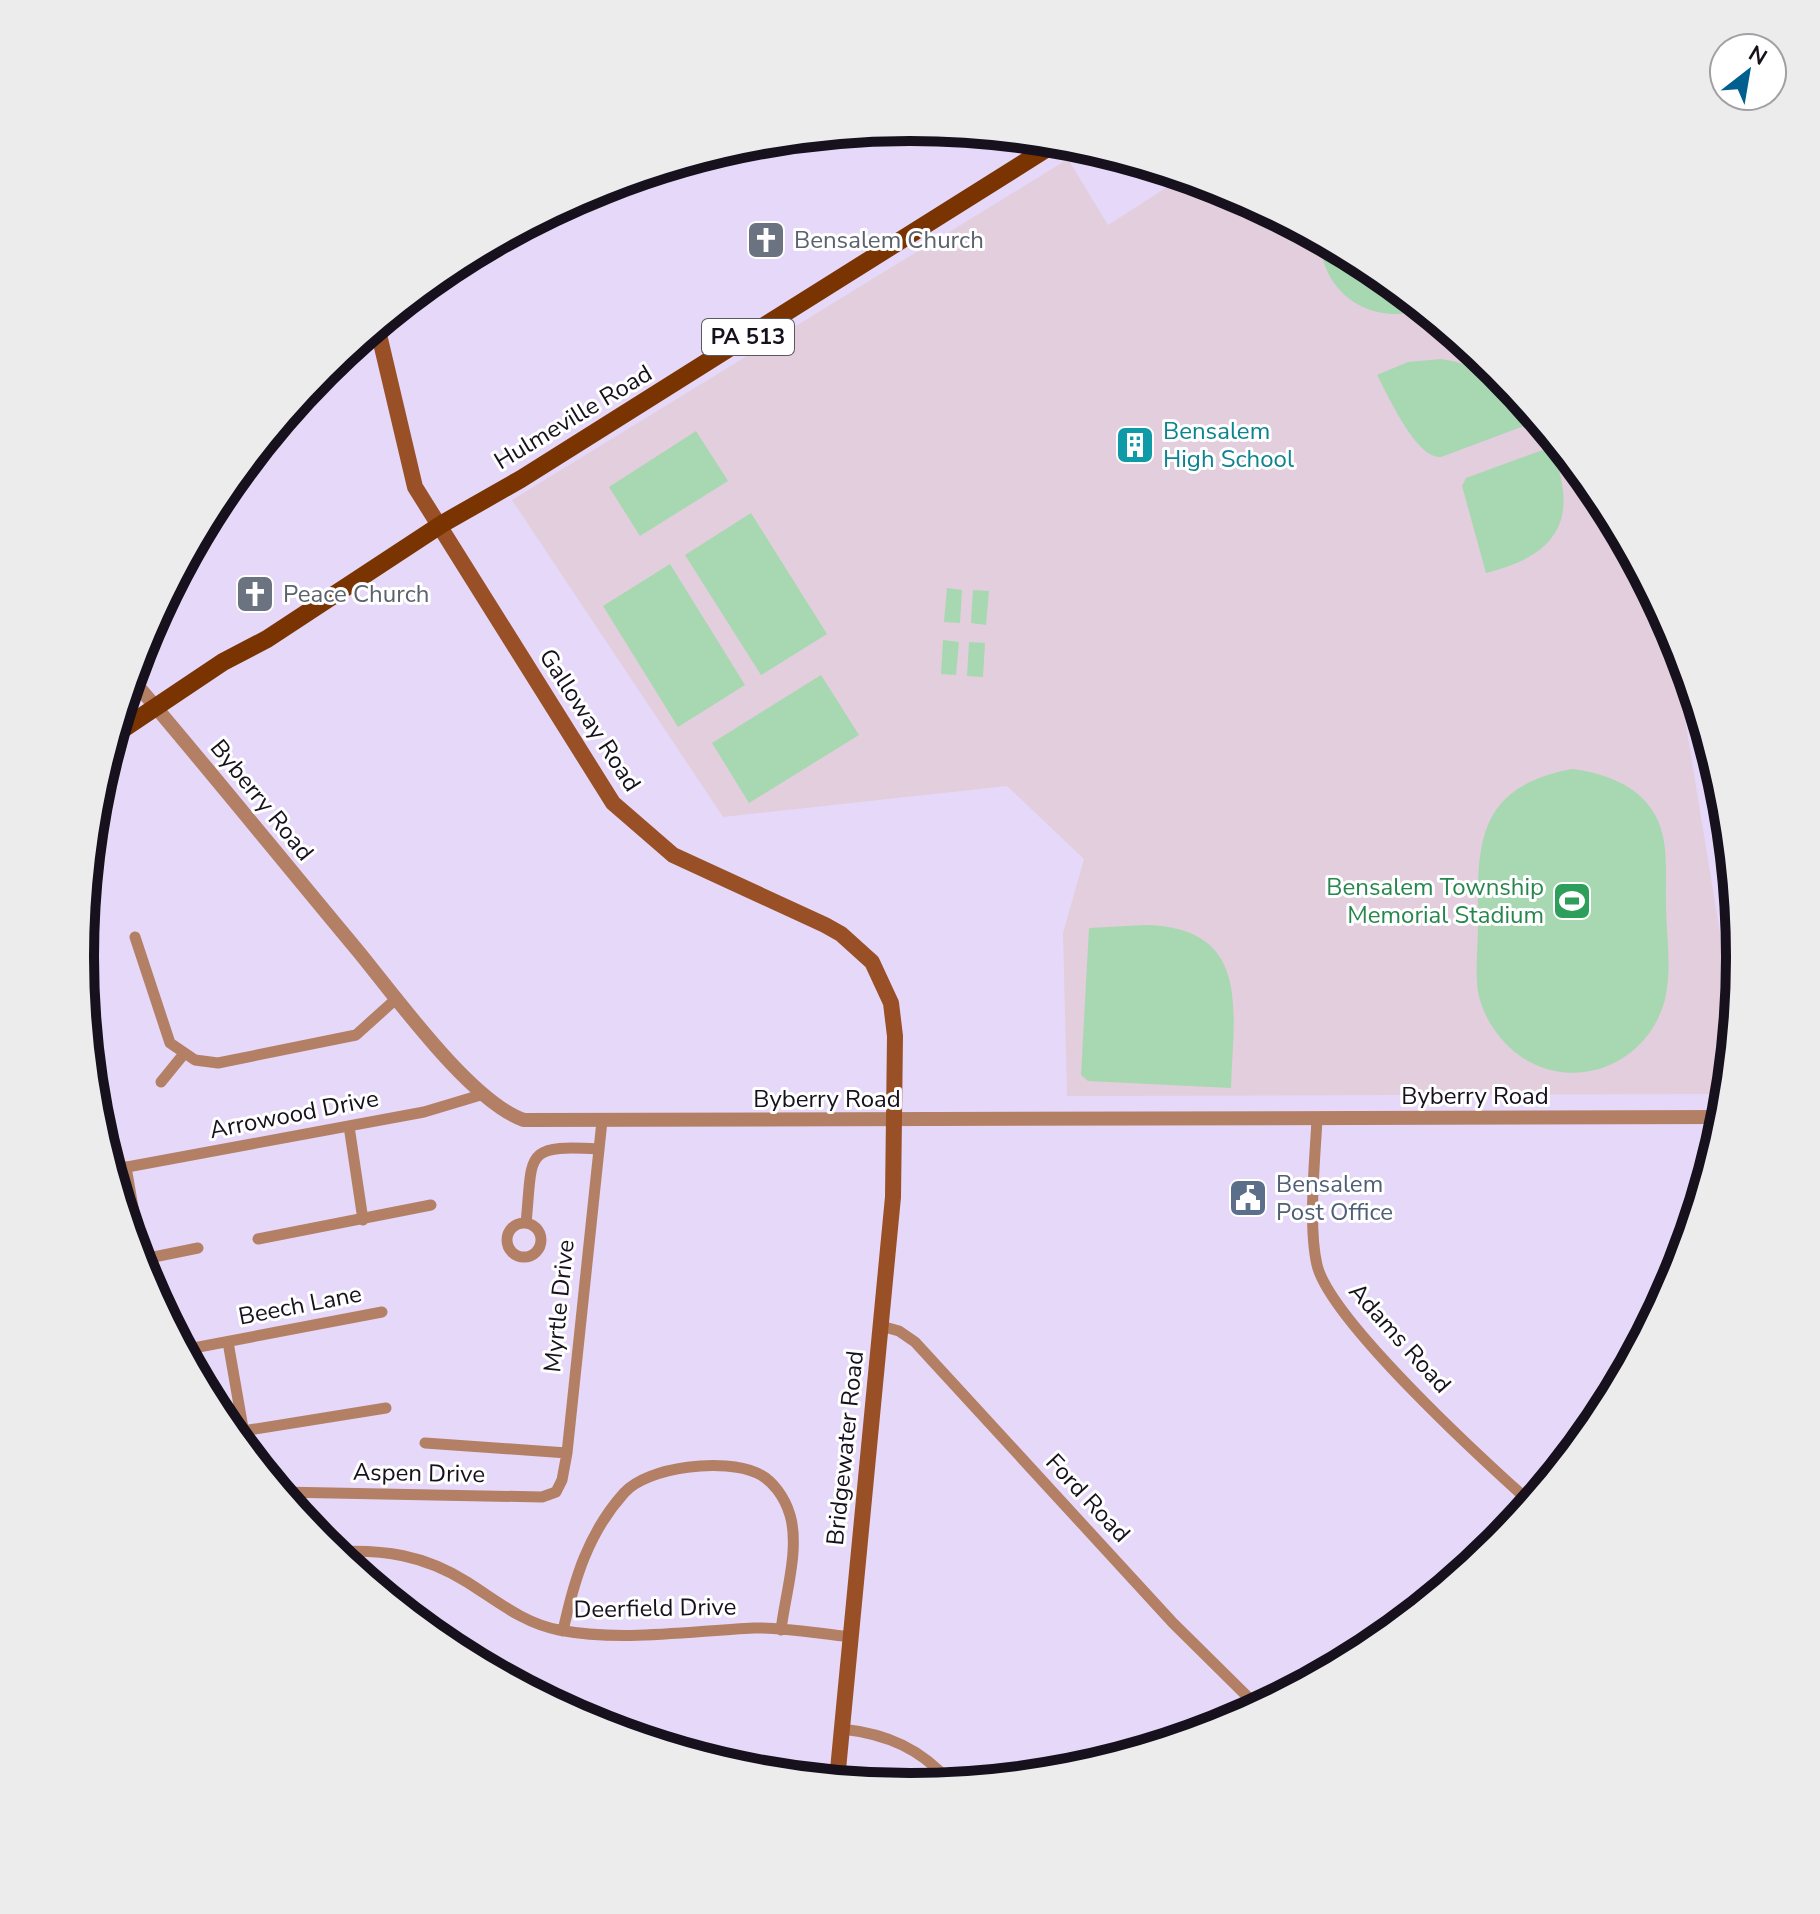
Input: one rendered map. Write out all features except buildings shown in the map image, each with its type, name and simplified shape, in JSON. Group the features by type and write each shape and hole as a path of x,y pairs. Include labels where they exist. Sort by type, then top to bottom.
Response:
{"main road":[{"name":"Hulmeville Road","path":"128,725 1040,152"},
{"name":"Galloway Road","path":"379,337 408,470 438,528 595,777 629,821 673,855 841,934 872,962 891,1003 897,1121"},
{"name":"Bridgewater Road","path":"838,1769 881,1326 897,1121"}],"street":[{"name":"Byberry Road","path":"140,688 397,998 484,1094 509,1114 524,1120 1710,1117"},
{"path":"135,937 170,1043 183,1055 218,1063 356,1035 397,998"},
{"path":"161,1082 183,1055"},
{"name":"Arrowood Drive","path":"122,1168 424,1112 484,1094"},
{"name":"Adams Road","path":"1317,1119 1315,1249 1326,1288 1360,1332 1453,1429 1523,1496"},
{"name":"Myrtle Drive","path":"556,1492 562,1480 567,1453 594,1149 602,1121"},
{"path":"349,1126 363,1220"},
{"path":"526,1223 536,1156 556,1147 594,1149"},
{"path":"126,1167 131,1197"},
{"path":"258,1239 431,1205"},
{"path":"152,1258 198,1248"},
{"name":"Beech Lane","path":"194,1348 382,1312"},
{"name":"Ford Road","path":"881,1326 899,1331 915,1342 1173,1623 1250,1699"},
{"name":"Beech Lane","path":"228,1342 242,1424"},
{"path":"246,1430 386,1408"},
{"path":"425,1443 567,1453"},
{"path":"563,1631 579,1565 624,1494 651,1475 717,1466 746,1469 765,1478 779,1492 789,1512 792,1533 781,1630"},
{"name":"Aspen Drive","path":"294,1492 542,1497 556,1492"},
{"name":"Deerfield Drive","path":"352,1552 382,1551 421,1559 455,1575 521,1617 563,1631 607,1635 781,1630 852,1637"},
{"path":"842,1729 895,1740 927,1759 940,1772"}],"shaded area":[{"path":"1068,159 1108,225 1172,184 1271,225 1318,250 1407,310 1487,380 1557,460 1617,549 1642,596 1680,686 1726,968 1714,1094 1067,1096 1063,933 1084,859 1007,786 723,817 512,500"}],"green space":[{"path":"1322,253 1409,312 1386,313 1353,302 1330,276"},
{"path":"1441,359 1475,368 1528,424 1441,457 1432,455 1422,448 1404,424 1377,375 1408,362"},
{"path":"696,431 728,481 640,536 609,487"},
{"path":"1548,448 1560,472 1563,494 1557,530 1531,556 1486,573 1462,486 1466,478"},
{"path":"751,513 827,634 761,675 685,555"},
{"path":"670,564 745,685 678,727 603,606"},
{"path":"947,588 962,590 960,623 944,622"},
{"path":"973,590 989,591 986,625 971,623"},
{"path":"943,640 959,642 956,675 941,674"},
{"path":"969,642 985,643 983,677 967,676"},
{"path":"821,675 859,735 749,803 712,743"},
{"name":"Bensalem Township Memorial Stadium","path":"1572,769 1596,773 1629,787 1647,803 1659,823 1666,857 1669,967 1664,1004 1658,1019 1640,1044 1628,1055 1600,1069 1565,1073 1547,1069 1516,1053 1502,1040 1483,1010 1477,976 1478,896 1482,845 1489,823 1500,805 1517,790 1540,778"},
{"path":"1146,925 1180,930 1205,941 1220,958 1229,979 1233,1004 1231,1088 1088,1081 1081,1075 1089,928"}],"place":[{"name":"Bensalem Church","path":"766,240"},
{"name":"Bensalem High School","path":"1135,445"},
{"name":"Peace Church","path":"255,594"},
{"name":"Bensalem Township Memorial Stadium","path":"1572,901"},
{"name":"Bensalem Post Office","path":"1248,1198"}]}
